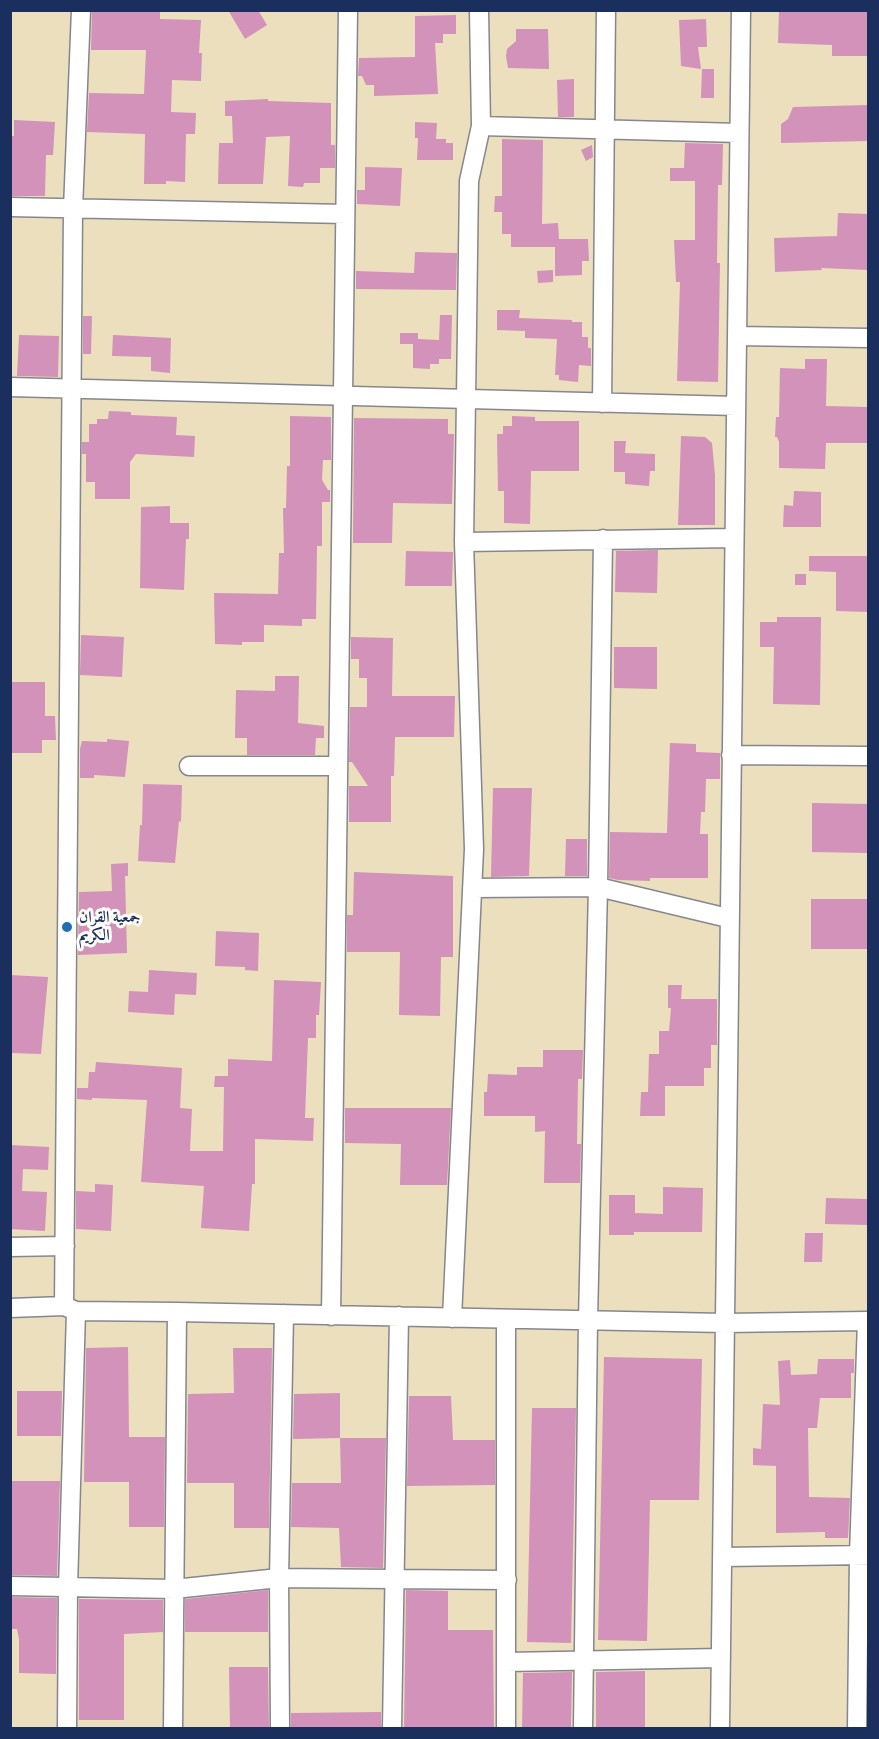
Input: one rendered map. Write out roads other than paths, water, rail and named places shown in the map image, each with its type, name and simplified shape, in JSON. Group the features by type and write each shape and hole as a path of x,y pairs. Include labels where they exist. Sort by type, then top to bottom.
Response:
{"street":[{"path":"67,1728 70,1309 65,1246 74,209 81,10"},
{"path":"331,1316 348,10"},
{"path":"452,1318 474,849 464,542 470,181 481,126 479,10"},
{"path":"602,403 606,10"},
{"path":"720,1728 728,918 741,10"},
{"path":"481,126 739,133"},
{"path":"10,207 345,214"},
{"path":"736,336 868,338"},
{"path":"10,387 736,406"},
{"path":"464,542 734,538"},
{"path":"583,1728 588,1320 603,539"},
{"path":"731,755 868,756"},
{"path":"189,766 338,766"},
{"path":"472,888 598,888 728,918"},
{"path":"10,1247 65,1246"},
{"path":"10,1308 724,1323 868,1321 864,1555 857,1728"},
{"path":"173,1728 177,1312"},
{"path":"280,1728 279,1578 284,1314"},
{"path":"392,1728 399,1316"},
{"path":"506,1319 506,1728"},
{"path":"722,1557 864,1555"},
{"path":"10,1586 174,1589 279,1578 507,1580"},
{"path":"507,1662 721,1658"}],"place":[{"name":"جمعية القران الكريم","path":"67,927"}]}
